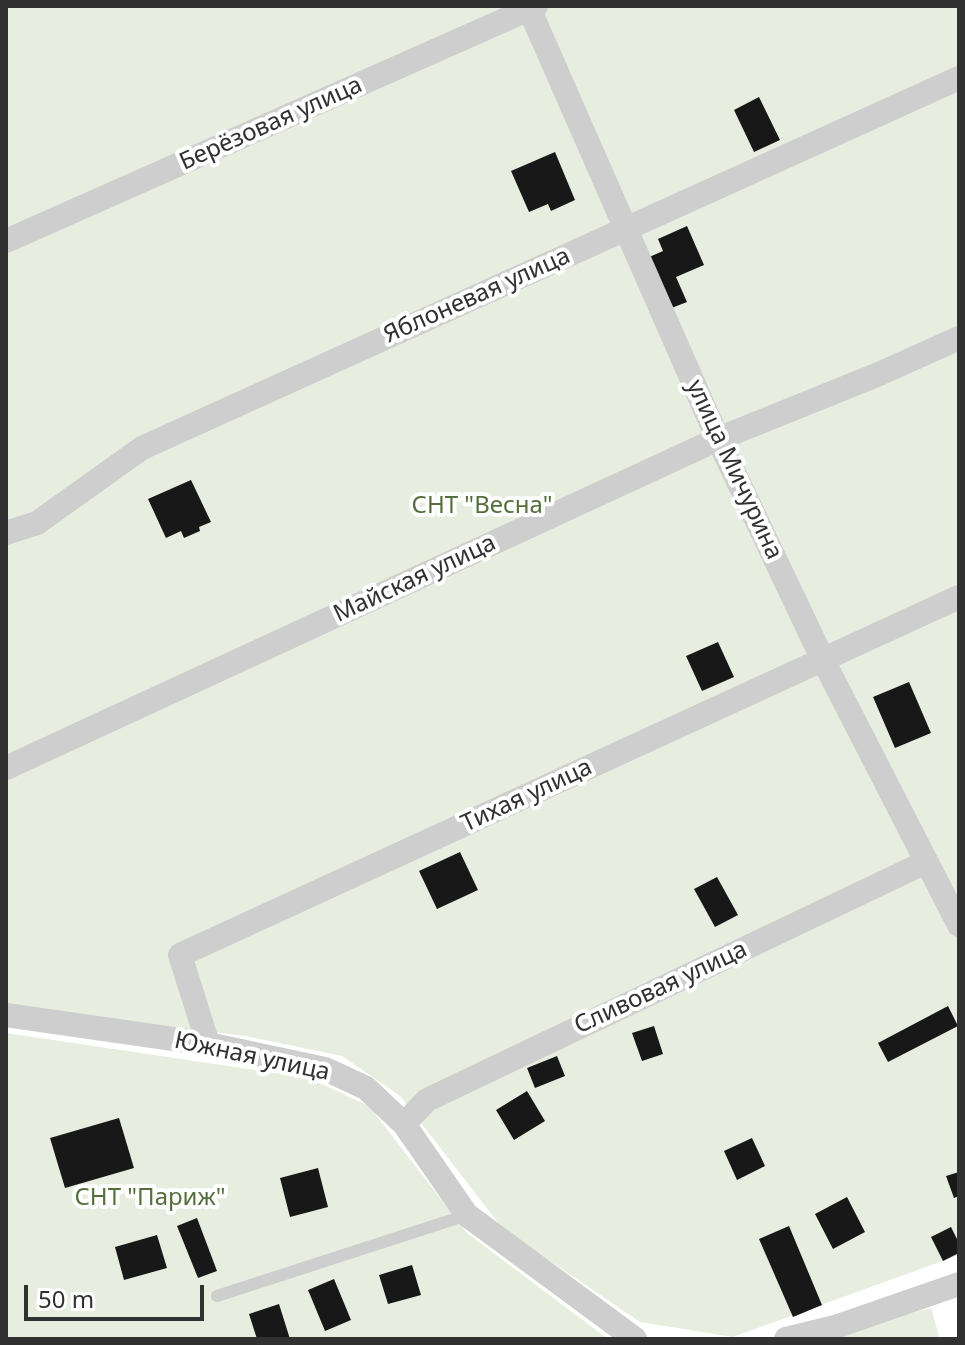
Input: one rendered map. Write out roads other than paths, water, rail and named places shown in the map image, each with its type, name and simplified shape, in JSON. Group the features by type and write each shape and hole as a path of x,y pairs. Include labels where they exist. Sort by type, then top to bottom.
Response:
{"street":[{"name":"улица Мичурина","path":"531,7 718,439 823,660 958,921"},
{"name":"Берёзовая улица","path":"6,241 531,7"},
{"name":"Яблоневая улица","path":"6,533 37,523 142,448 959,78"},
{"name":"Майская улица","path":"6,768 718,439 959,338"},
{"name":"Тихая улица","path":"208,1044 180,955 959,597"},
{"name":"Сливовая улица","path":"404,1124 427,1100 926,862"},
{"name":"Южная улица","path":"6,1015 208,1044 325,1069 366,1088 404,1124 467,1215 635,1339"},
{"path":"786,1339 835,1327 959,1284"}],"lane":[{"path":"217,1296 467,1215"}],"park label":[{"name":"СНТ \"Весна\"","path":"482,506"},
{"name":"СНТ \"Париж\"","path":"150,1198"}]}
